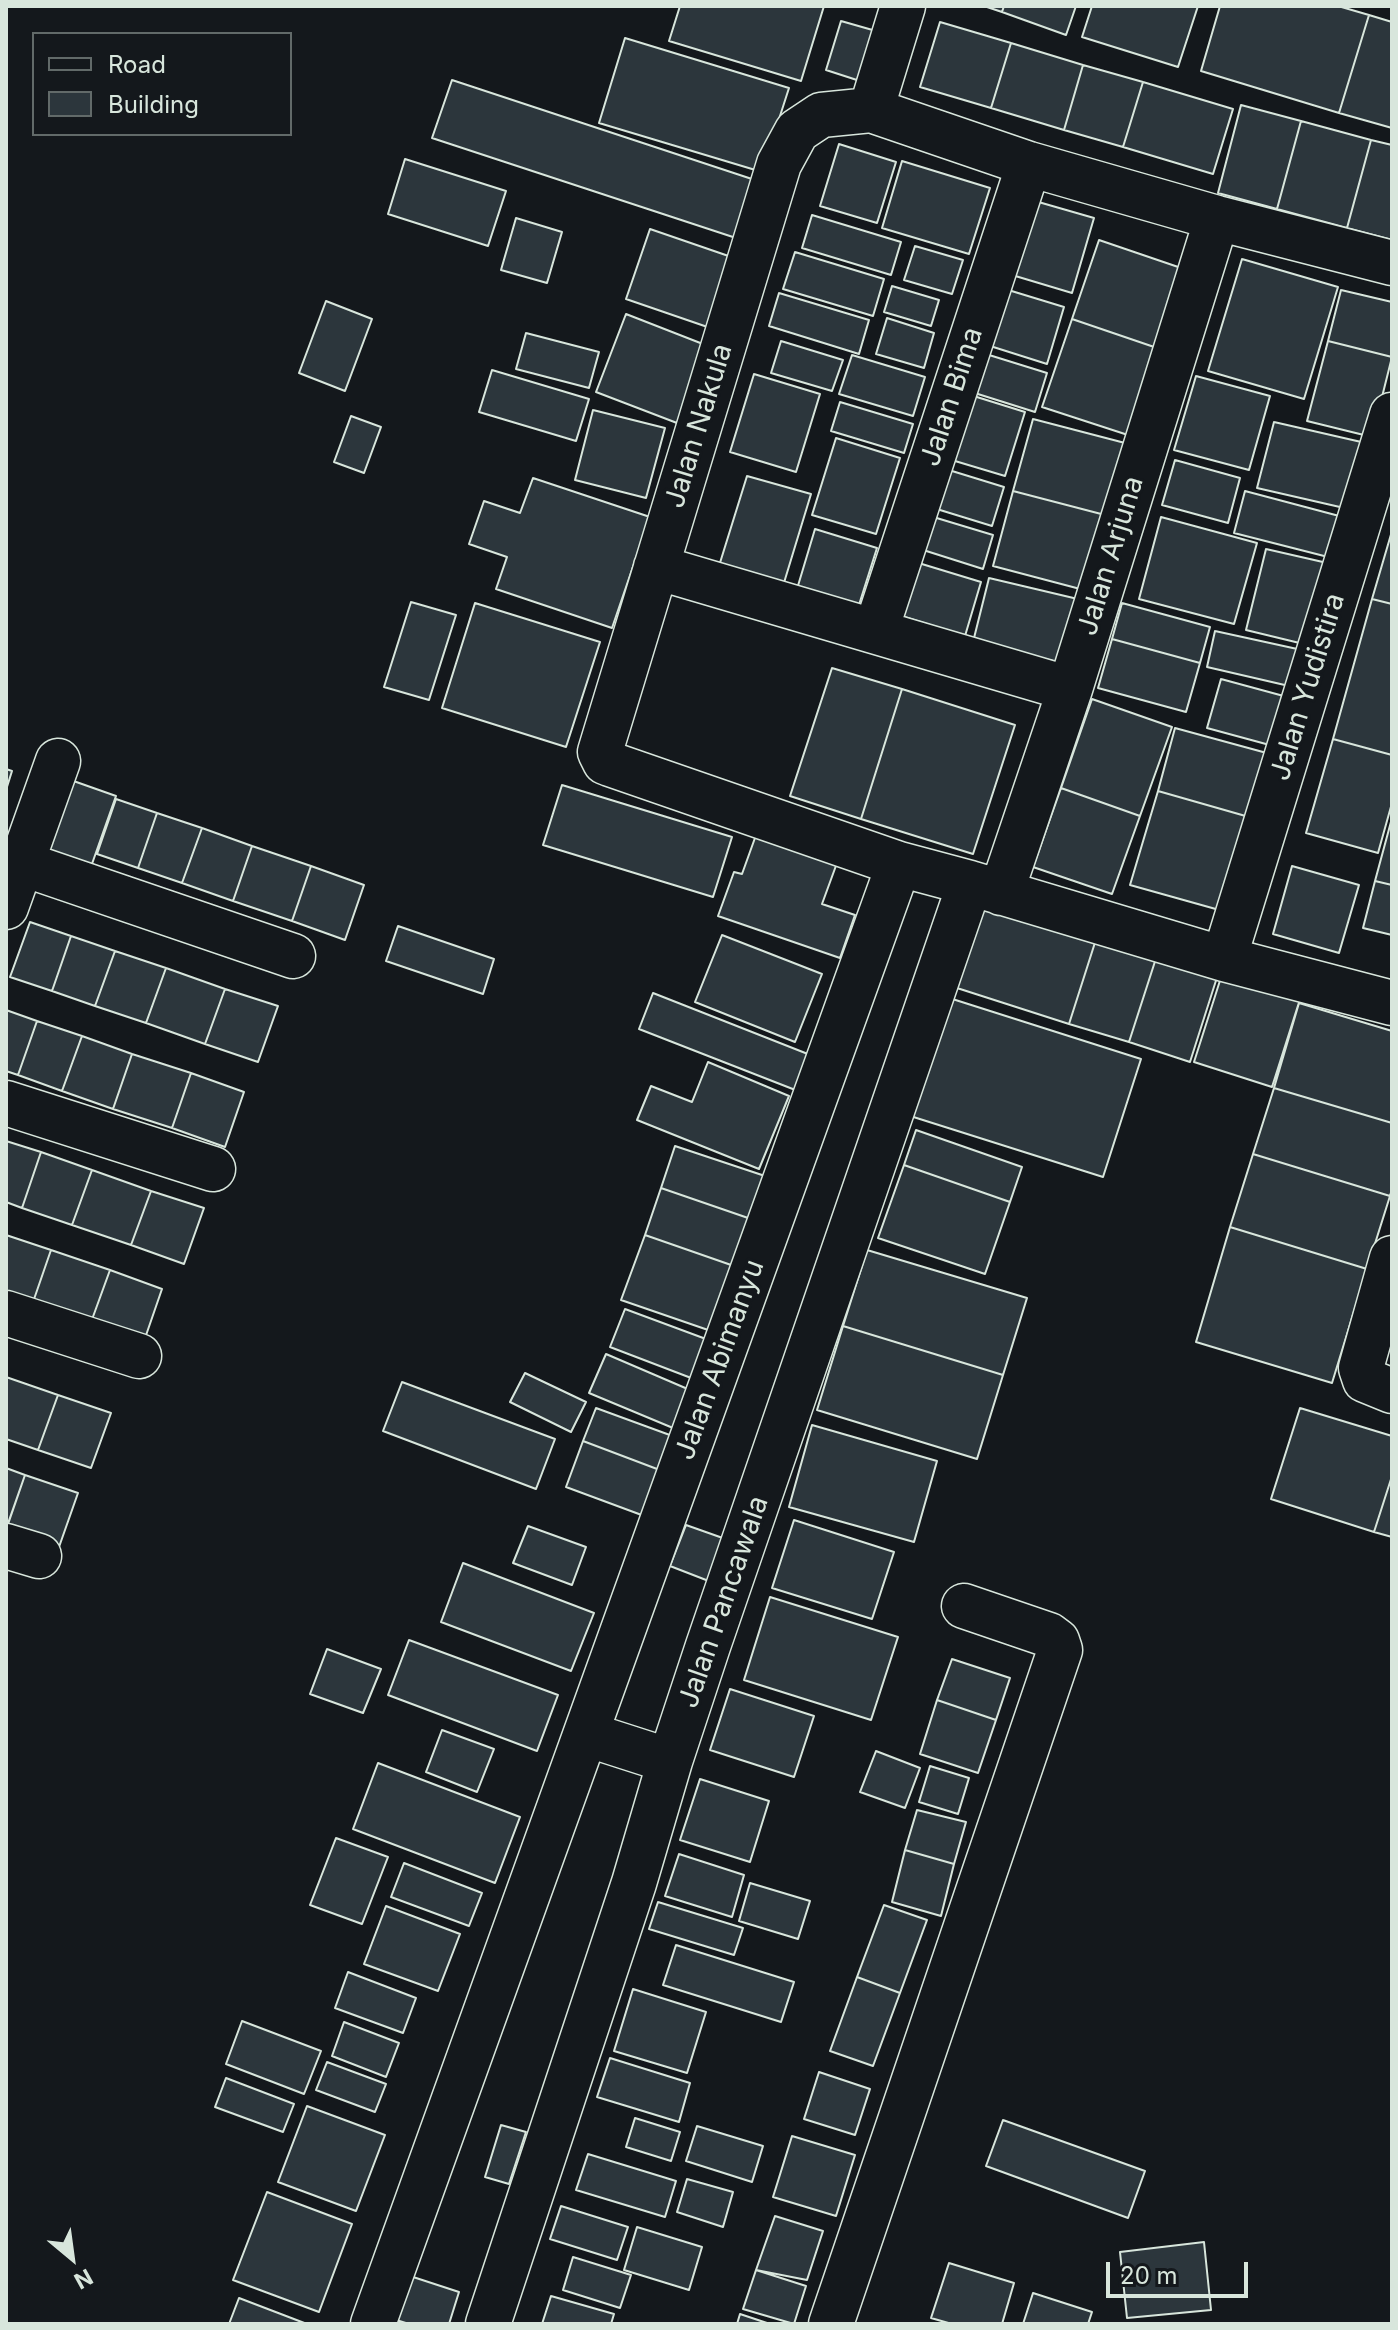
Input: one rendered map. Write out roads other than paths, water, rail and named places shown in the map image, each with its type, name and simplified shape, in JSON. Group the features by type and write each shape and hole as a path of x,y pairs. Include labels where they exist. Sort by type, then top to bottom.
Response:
{"street":[{"path":"903,6 871,110 1029,164 1217,218 1392,263"},
{"name":"Jalan Nakula","path":"871,110 821,115 797,131 779,164 600,752 605,762 610,764 899,864"},
{"name":"Jalan Bima","path":"876,630 1029,164"},
{"name":"Jalan Arjuna","path":"986,888 1070,689 1217,218"},
{"name":"Jalan Yudistira","path":"1224,959 1392,415"},
{"path":"656,567 1070,689"},
{"path":"6,907 13,861 58,761"},
{"path":"13,861 293,956"},
{"path":"899,864 1224,959 1392,1003"},
{"name":"Jalan Abimanyu","path":"373,2324 899,864"},
{"name":"Jalan Pancawala","path":"488,2324 634,1883 670,1761 986,888"},
{"path":"6,1103 213,1169"},
{"path":"1376,1380 1392,1258"},
{"path":"6,1313 139,1356"},
{"path":"831,2324 1060,1650 1057,1641 1049,1635 964,1606"},
{"path":"586,1734 670,1761"}]}
